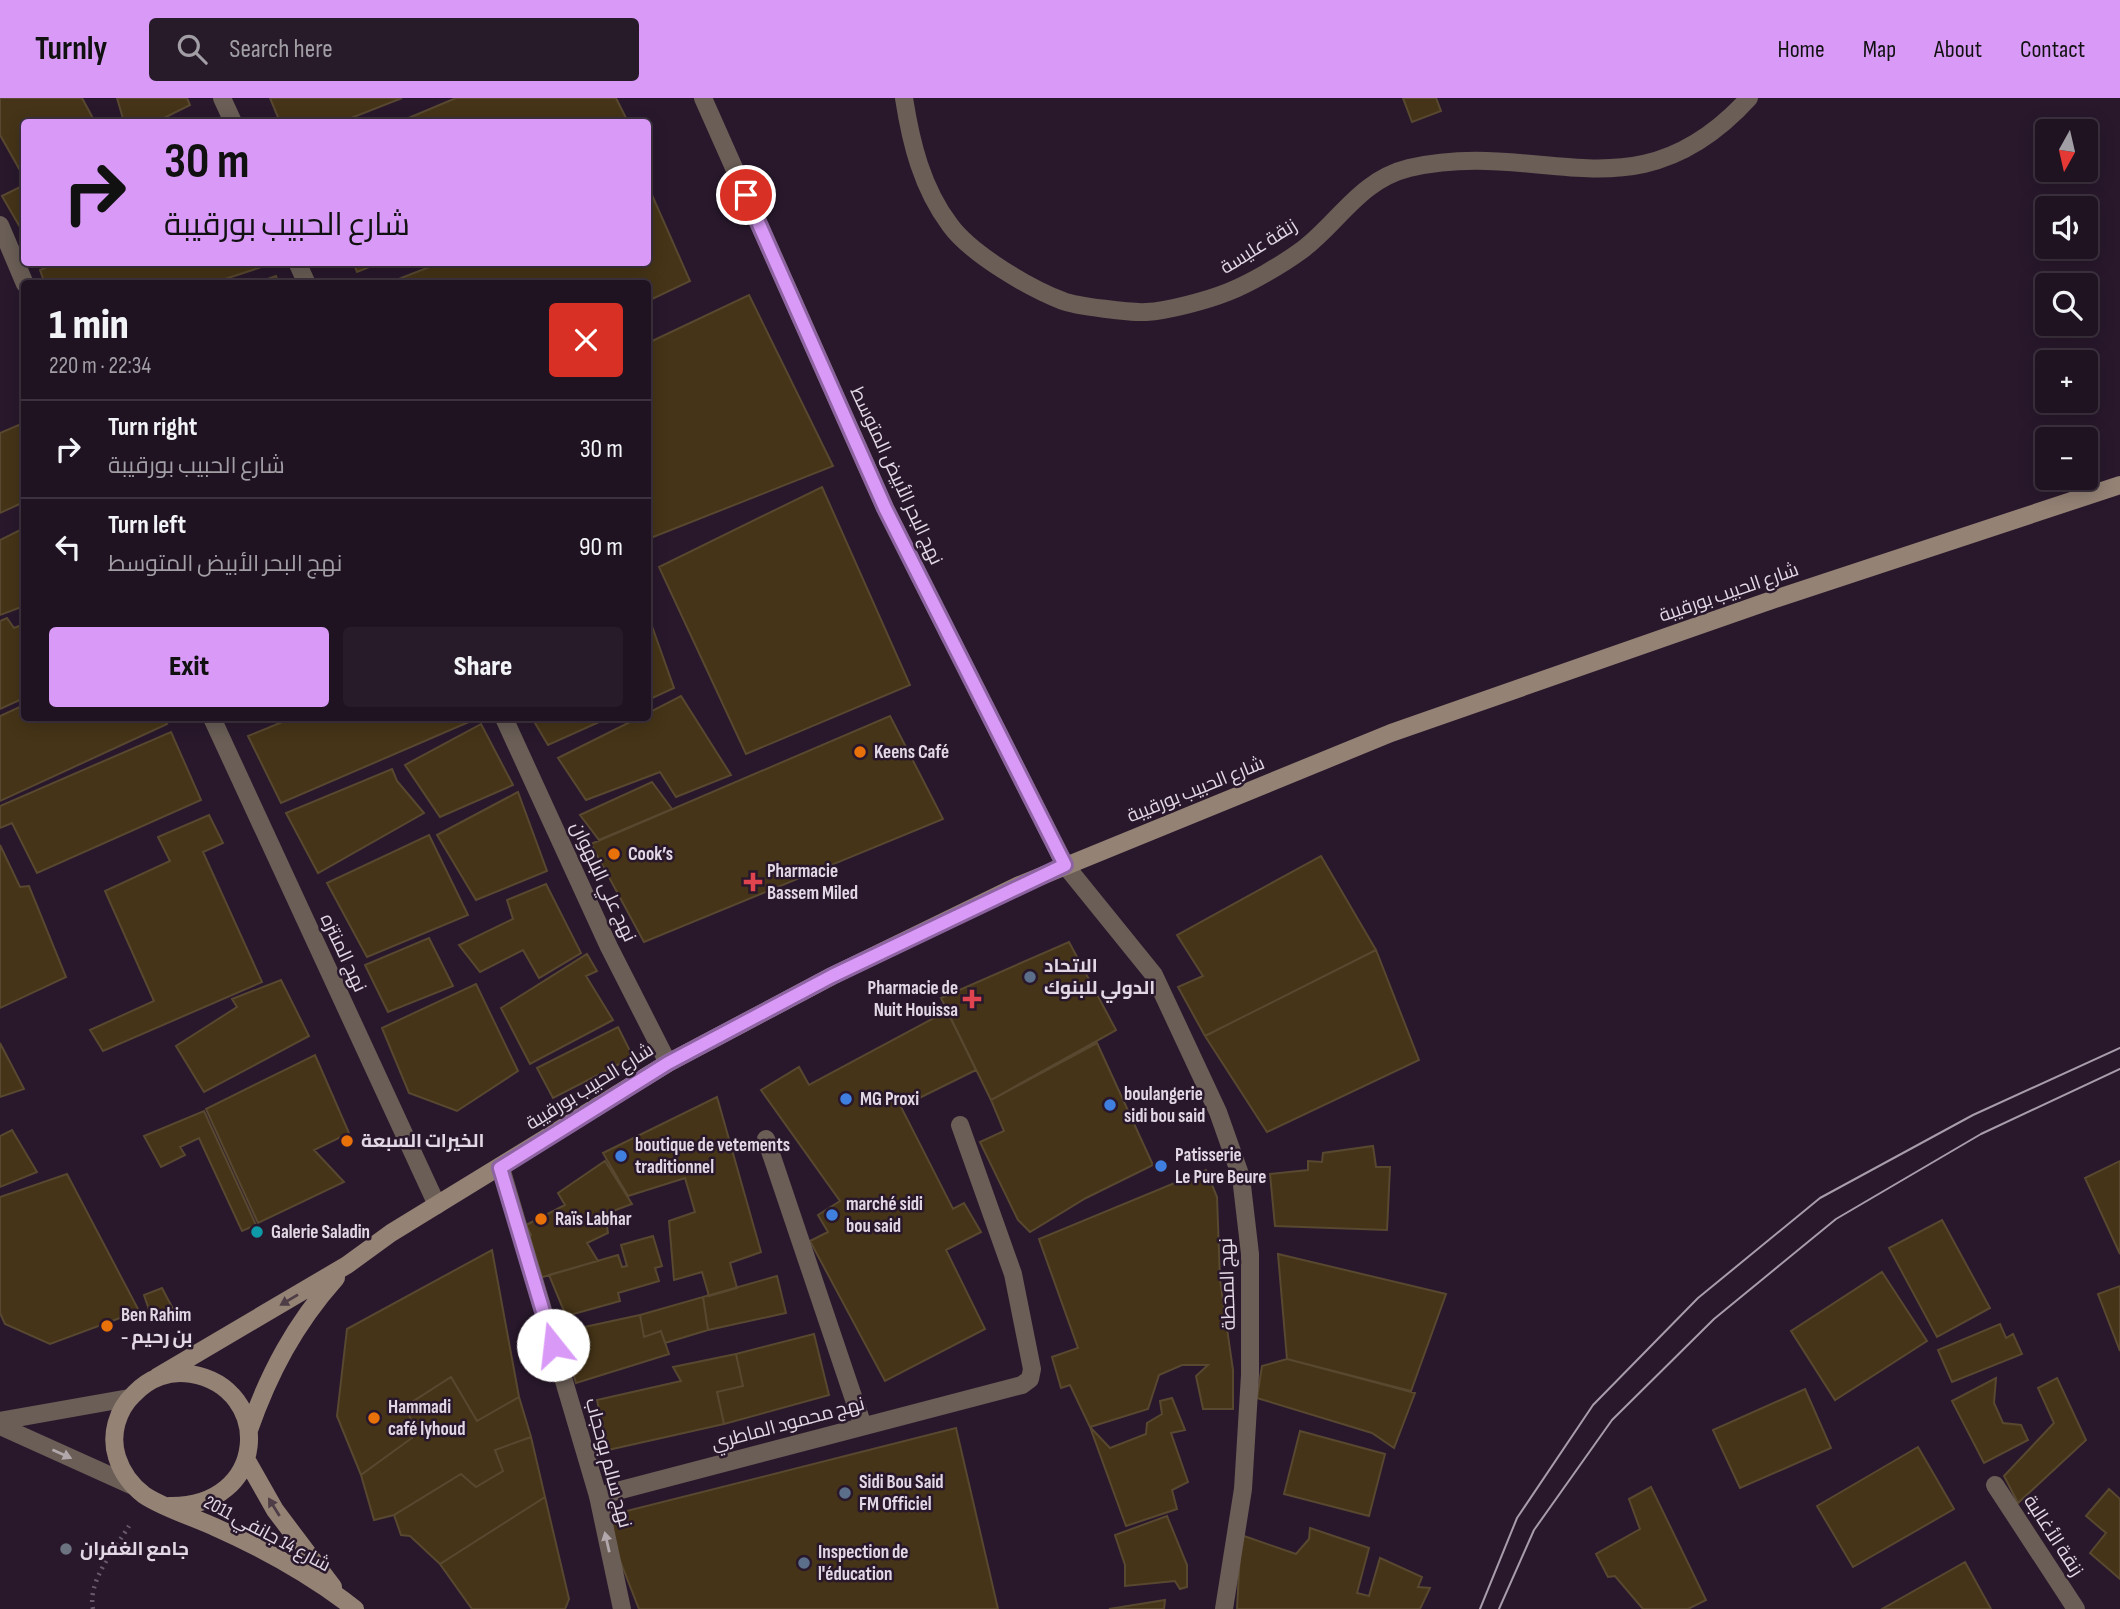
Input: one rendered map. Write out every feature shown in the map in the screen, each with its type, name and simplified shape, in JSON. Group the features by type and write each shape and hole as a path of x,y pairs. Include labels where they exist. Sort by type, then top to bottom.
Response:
{"main road":[{"name":"شارع الحبيب بورقيبة","path":"158,1377 347,1265 437,1205 668,1063 832,976 1065,865 1391,733 1769,601 2120,485"},
{"name":"شارع الحبيب بورقيبة","path":"248,1430 265,1385 288,1341 315,1301 347,1265"},
{"path":"181,1372 205,1376 226,1389 241,1408 248,1430 246,1459 231,1484 208,1502 169,1506 147,1497 131,1485 115,1451 114,1432 119,1414 141,1386 158,1377 181,1372"},
{"name":"شارع 14 جانفي 2011","path":"246,1459 288,1528 349,1605"},
{"name":"شارع 14 جانفي 2011","path":"169,1506 230,1534 349,1605"}],"street":[{"path":"222,98 232,119"},
{"name":"نهج البحر الأبيض المتوسط","path":"703,98 885,508 1065,865 1154,975"},
{"name":"زنقة عليسة","path":"904,98 911,144 933,201 951,227 978,255 1064,302 1146,313 1229,292 1302,250 1371,183 1405,169 1469,159 1580,170 1631,168 1682,151 1727,122 1749,98"},
{"path":"0,225 23,280"},
{"name":"نهج المنتزه","path":"213,721 437,1205"},
{"name":"نهج علي البلهوان","path":"505,721 609,947 668,1063"},
{"name":"نهج المحطة","path":"1154,975 1218,1112 1241,1177 1250,1254 1250,1375 1243,1489 1224,1609"},
{"name":"نهج محمود الماطري","path":"598,1496 1022,1385 1030,1379 1032,1369 1013,1274 960,1125"},
{"path":"766,1139 863,1426"},
{"name":"نهج سالم بوحجاب","path":"500,1168 598,1496 622,1609"},
{"path":"0,1423 129,1398"},
{"path":"0,1423 131,1485"},
{"name":"زنقة الأغالبة","path":"1995,1485 2076,1609"}],"path":[{"path":"93,1609 91,1597 100,1573 147,1497"}],"building":[{"path":"0,98 82,98 93,119 21,119 21,172 0,135"},
{"path":"117,98 187,98 190,105 162,119 123,119"},
{"path":"270,98 402,98 349,119 279,119"},
{"path":"456,98 616,98 626,119 406,119"},
{"path":"1403,98 1436,98 1441,111 1412,122"},
{"path":"21,186 21,229 2,196"},
{"path":"651,193 690,281 651,300 651,280 396,280 432,266 651,266"},
{"path":"50,266 265,266 222,280 44,280 40,270"},
{"path":"355,266 372,266 357,272"},
{"path":"749,295 833,466 651,538 651,342"},
{"path":"21,424 21,503 0,513 0,433"},
{"path":"822,487 910,685 746,754 659,567"},
{"path":"21,530 21,607 0,615 0,540"},
{"path":"7,618 14,628 21,625 21,699 0,709 0,621"},
{"path":"651,623 674,688 651,699"},
{"path":"681,696 731,775 676,797 660,772 586,800 558,758 632,721 651,721 651,711"},
{"path":"21,706 21,721 165,721 167,724 0,801 0,716"},
{"path":"890,716 943,819 644,942 591,844"},
{"path":"285,721 471,721 281,803 248,736"},
{"path":"534,721 601,721 548,745"},
{"path":"481,724 513,785 440,817 405,765"},
{"path":"171,732 201,800 37,873 12,823 0,828 0,806"},
{"path":"392,769 397,781 424,813 318,873 286,813"},
{"path":"652,782 672,809 599,840 580,815"},
{"path":"518,792 547,871 476,900 437,835"},
{"path":"209,815 223,843 203,852 262,982 103,1051 90,1030 154,1001 105,891 170,861 158,837"},
{"path":"429,835 468,915 367,957 327,883"},
{"path":"0,845 20,887 29,886 66,977 0,1008"},
{"path":"1321,856 1376,950 1205,1036 1178,987 1203,976 1177,935"},
{"path":"546,884 581,953 539,978 523,950 480,972 459,945 513,919 507,900"},
{"path":"429,938 453,986 388,1012 365,965"},
{"path":"1069,942 1116,1030 991,1100 941,998"},
{"path":"1376,950 1419,1060 1267,1132 1205,1036"},
{"path":"587,954 597,971 586,976 613,1020 530,1064 501,1008"},
{"path":"281,980 309,1036 204,1092 176,1046 237,1007 232,999"},
{"path":"476,984 518,1071 457,1111 409,1093 382,1028"},
{"path":"947,1011 976,1070 901,1107 953,1209 964,1203 981,1232 946,1250 985,1329 885,1381 810,1241 828,1232 818,1215 840,1201 761,1090 799,1067 809,1085"},
{"path":"618,1027 633,1057 553,1098 537,1068"},
{"path":"0,1043 24,1089 0,1097"},
{"path":"1097,1043 1153,1165 1086,1198 1030,1232 1018,1220 980,1142 1004,1131 991,1100"},
{"path":"315,1055 349,1133 314,1150 344,1182 258,1223 206,1109"},
{"path":"717,1097 761,1252 730,1263 737,1288 709,1296 702,1272 674,1280 669,1221 695,1212 685,1178 628,1196 603,1153"},
{"path":"204,1111 256,1225 242,1231 199,1138 180,1147 185,1155 161,1167 144,1136"},
{"path":"12,1130 37,1172 0,1187 0,1136"},
{"path":"1373,1146 1376,1167 1390,1167 1387,1230 1275,1226 1270,1174 1308,1170 1308,1161 1322,1162 1323,1153"},
{"path":"605,1161 632,1204 605,1214 608,1233 587,1243 598,1261 536,1279 528,1238 531,1235 526,1225 565,1205 558,1193"},
{"path":"2120,1161 2120,1254 2085,1178"},
{"path":"1206,1170 1217,1197 1220,1280 1233,1370 1233,1409 1203,1409 1196,1376 1208,1365 1182,1365 1159,1375 1148,1409 1090,1427 1070,1385 1061,1388 1052,1357 1078,1348 1039,1239"},
{"path":"67,1174 139,1311 50,1344 5,1324 0,1313 0,1197"},
{"path":"1942,1220 1990,1308 1937,1337 1889,1248"},
{"path":"653,1236 662,1266 655,1268 659,1281 618,1293 620,1301 566,1316 549,1275 618,1255 622,1267 627,1266 621,1245"},
{"path":"492,1250 519,1397 477,1421 451,1377 406,1406 416,1435 361,1475 337,1416 347,1329"},
{"path":"1278,1254 1446,1294 1411,1391 1287,1359"},
{"path":"1882,1272 1927,1341 1835,1400 1791,1331"},
{"path":"777,1276 786,1313 708,1330 703,1297"},
{"path":"2120,1286 2120,1351 2098,1294"},
{"path":"162,1288 173,1309 153,1321 144,1295"},
{"path":"703,1297 708,1330 665,1343 661,1331 644,1337 640,1315"},
{"path":"640,1315 644,1337 661,1331 669,1354 576,1383 561,1332"},
{"path":"2000,1324 2006,1338 2013,1334 2022,1354 1952,1382 1938,1350"},
{"path":"814,1334 829,1395 724,1424 717,1392 743,1386 736,1354"},
{"path":"736,1354 743,1386 717,1392 724,1424 608,1450 597,1400 681,1381 673,1367"},
{"path":"1287,1359 1415,1393 1394,1448 1372,1433 1257,1398 1262,1366"},
{"path":"451,1377 477,1421 519,1397 531,1437 495,1450 503,1471 476,1487 461,1474 394,1515 374,1520 361,1475 416,1435 406,1406"},
{"path":"1996,1378 1994,1403 2003,1423 2021,1425 2028,1440 1984,1463 1952,1401"},
{"path":"2057,1378 2086,1440 2018,1503 2004,1476 2054,1423 2038,1388"},
{"path":"1805,1389 1831,1448 1740,1488 1713,1430"},
{"path":"1172,1398 1185,1430 1171,1433 1188,1482 1172,1490 1177,1509 1126,1526 1090,1427 1110,1448 1146,1434 1147,1423 1162,1414 1160,1401"},
{"name":"Inspection de l'éducation","path":"956,1428 998,1609 639,1609 603,1517"},
{"path":"1300,1431 1385,1454 1369,1516 1284,1494"},
{"path":"531,1437 545,1497 440,1564 410,1536 401,1535 394,1515 461,1474 476,1487 503,1471 495,1450"},
{"path":"1918,1447 1954,1509 1853,1567 1817,1506"},
{"path":"1651,1487 1706,1600 1688,1609 1643,1609 1615,1576 1608,1577 1596,1554 1640,1529 1629,1499"},
{"path":"2109,1489 2120,1499 2120,1579 2090,1553 2106,1533 2086,1516"},
{"path":"545,1497 569,1599 565,1609 472,1609 440,1564"},
{"path":"1167,1516 1187,1565 1187,1587 1180,1589 1175,1581 1125,1586 1125,1565 1115,1535"},
{"path":"1310,1528 1369,1548 1357,1593 1369,1596 1380,1558 1422,1577 1418,1587 1430,1588 1420,1609 1237,1609 1241,1535 1296,1554 1309,1539"},
{"path":"1965,1562 1991,1609 1882,1609"},
{"path":"1165,1600 1164,1609 1109,1609"}],"tram line":[{"path":"1480,1609 1517,1518 1593,1405 1698,1298 1820,1198 1973,1115 2120,1048"},
{"path":"1499,1609 1534,1530 1612,1420 1714,1319 1836,1219 1981,1134 2120,1069"}],"place":[{"name":"Keens Café","path":"860,752"},
{"name":"Cook’s","path":"614,854"},
{"name":"Pharmacie Bassem Miled","path":"753,882"},
{"name":"الاتحاد الدولي للبنوك","path":"1030,977"},
{"name":"Pharmacie de Nuit Houissa","path":"972,999"},
{"name":"MG Proxi","path":"846,1099"},
{"name":"boulangerie sidi bou said","path":"1110,1105"},
{"name":"الخيرات السبعة","path":"347,1141"},
{"name":"boutique de vetements traditionnel","path":"621,1156"},
{"name":"Patisserie Le Pure Beure","path":"1161,1166"},
{"name":"marché sidi bou said","path":"832,1215"},
{"name":"Raïs Labhar","path":"541,1219"},
{"name":"Galerie Saladin","path":"257,1232"},
{"name":"Ben Rahim - بن رحيم","path":"107,1326"},
{"name":"Hammadi café lyhoud","path":"374,1418"},
{"name":"Sidi Bou Said FM Officiel","path":"845,1493"},
{"name":"جامع الغفران","path":"66,1549"},
{"name":"Inspection de l'éducation","path":"804,1563"}],"route":[{"path":"553,1345 500,1168 668,1063 832,976 1065,865 885,508 746,195"}]}
